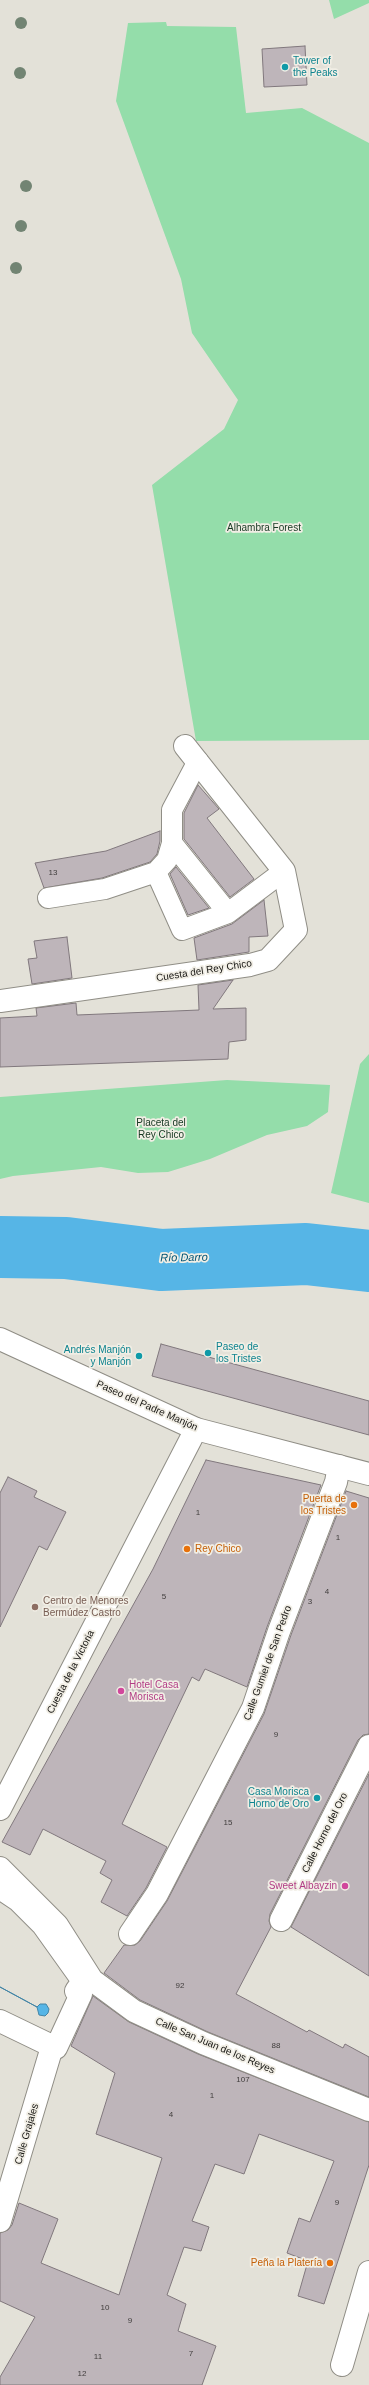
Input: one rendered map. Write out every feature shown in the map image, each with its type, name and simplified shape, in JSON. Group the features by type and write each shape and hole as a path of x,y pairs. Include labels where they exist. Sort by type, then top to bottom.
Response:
{"street":[{"name":"Cuesta del Rey Chico","path":"0,1001 250,965 268,960 296,930 284,871 192,753"},
{"name":"Paseo del Padre Manjón","path":"0,1339 196,1429 369,1474"},
{"name":"Cuesta de la Victoria","path":"0,1809 196,1429"},
{"name":"Calle Gumiel de San Pedro","path":"130,1934 157,1894 253,1708 279,1631 336,1482 339,1466"},
{"name":"Calle Horno del Oro","path":"281,1920 369,1746"},
{"name":"Calle San Juan de los Reyes","path":"0,1868 57,1925 92,1980 134,2011 203,2043 369,2110"},
{"path":"0,1888 18,1900 43,1925 83,1981 76,1991 81,1994 56,2048 0,2021"},
{"name":"Calle Grajales","path":"0,2221 52,2047"},
{"path":"342,2365 369,2272"}],"lane":[{"path":"48,898 105,889 156,872 167,860 172,843 172,810 192,753"},
{"path":"172,843 228,913"},
{"path":"156,872 182,930 228,913 284,871"}],"green space":[{"path":"329,0 369,0 369,3 334,19"},
{"name":"Alhambra Forest","path":"166,22 167,26 236,27 246,113 302,108 369,143 369,740 196,741 152,485 224,429 238,400 192,333 181,279 116,101 128,23"},
{"path":"369,1054 369,1203 331,1193 360,1064"},
{"name":"Placeta del Rey Chico","path":"227,1080 330,1085 328,1112 307,1126 267,1135 210,1159 168,1172 138,1173 101,1167 13,1176 0,1179 0,1097"}],"water":[{"path":"40,2004 46,2004 49,2009 48,2013 45,2016 39,2015 37,2007"}],"building":[{"name":"Tower of the Peaks","path":"305,46 307,85 264,87 262,49"},
{"path":"198,785 219,809 207,818 254,879 230,897 184,839 184,813"},
{"path":"160,831 160,841 157,854 150,862 102,878 44,888 35,863 106,851"},
{"path":"176,867 209,908 188,915 170,874"},
{"path":"264,900 268,936 249,937 249,952 197,960 194,938 232,924"},
{"path":"67,937 72,978 32,984 28,959 37,958 34,941"},
{"path":"233,980 213,1009 246,1008 246,1040 229,1042 228,1059 0,1067 0,1018 37,1016 36,1008 76,1003 77,1015 199,1010 198,985"},
{"path":"161,1344 369,1401 369,1435 152,1376"},
{"path":"206,1460 321,1485 267,1627 247,1687 205,1669 199,1681 192,1677 122,1824 167,1847 146,1888 127,1916 101,1902 112,1880 100,1873 106,1861 43,1829 30,1855 2,1842 153,1569"},
{"path":"8,1477 37,1491 34,1497 66,1512 47,1550 39,1546 0,1627 0,1493"},
{"path":"346,1491 369,1498 369,1734 363,1735 358,1740 270,1914 269,1921 271,1927 236,1994 307,2032 309,2030 343,2048 345,2044 369,2057 369,2097 208,2032 140,2000 104,1973 124,1945 135,1945 140,1941 167,1901 264,1714 291,1635"},
{"path":"369,1774 369,1976 291,1927"},
{"path":"93,1996 129,2022 198,2054 369,2122 369,2165 324,2304 298,2296 308,2261 287,2253 299,2218 310,2222 334,2161 259,2134 244,2174 215,2164 192,2221 209,2227 201,2251 184,2247 167,2295 186,2304 178,2331 216,2346 202,2385 0,2385 0,2377 35,2317 0,2301 0,2233 8,2230 12,2225 19,2203 58,2219 41,2263 119,2295 162,2158 96,2134 115,2073 71,2046"}],"waterway":[{"name":"Río Darro","path":"0,1247 66,1248 161,1260 306,1254 369,1261"}],"place":[{"name":"Tower of the Peaks","path":"285,67"},
{"name":"Paseo de los Tristes","path":"208,1353"},
{"name":"Andrés Manjón y Manjón","path":"139,1356"},
{"name":"Puerta de los Tristes","path":"354,1505"},
{"name":"Rey Chico","path":"187,1549"},
{"name":"Centro de Menores Bermúdez Castro","path":"35,1607"},
{"name":"Hotel Casa Morisca","path":"121,1691"},
{"name":"Casa Morisca Horno de Oro","path":"317,1798"},
{"name":"Sweet Albayzin","path":"345,1886"},
{"name":"Peña la Platería","path":"330,2263"}]}
